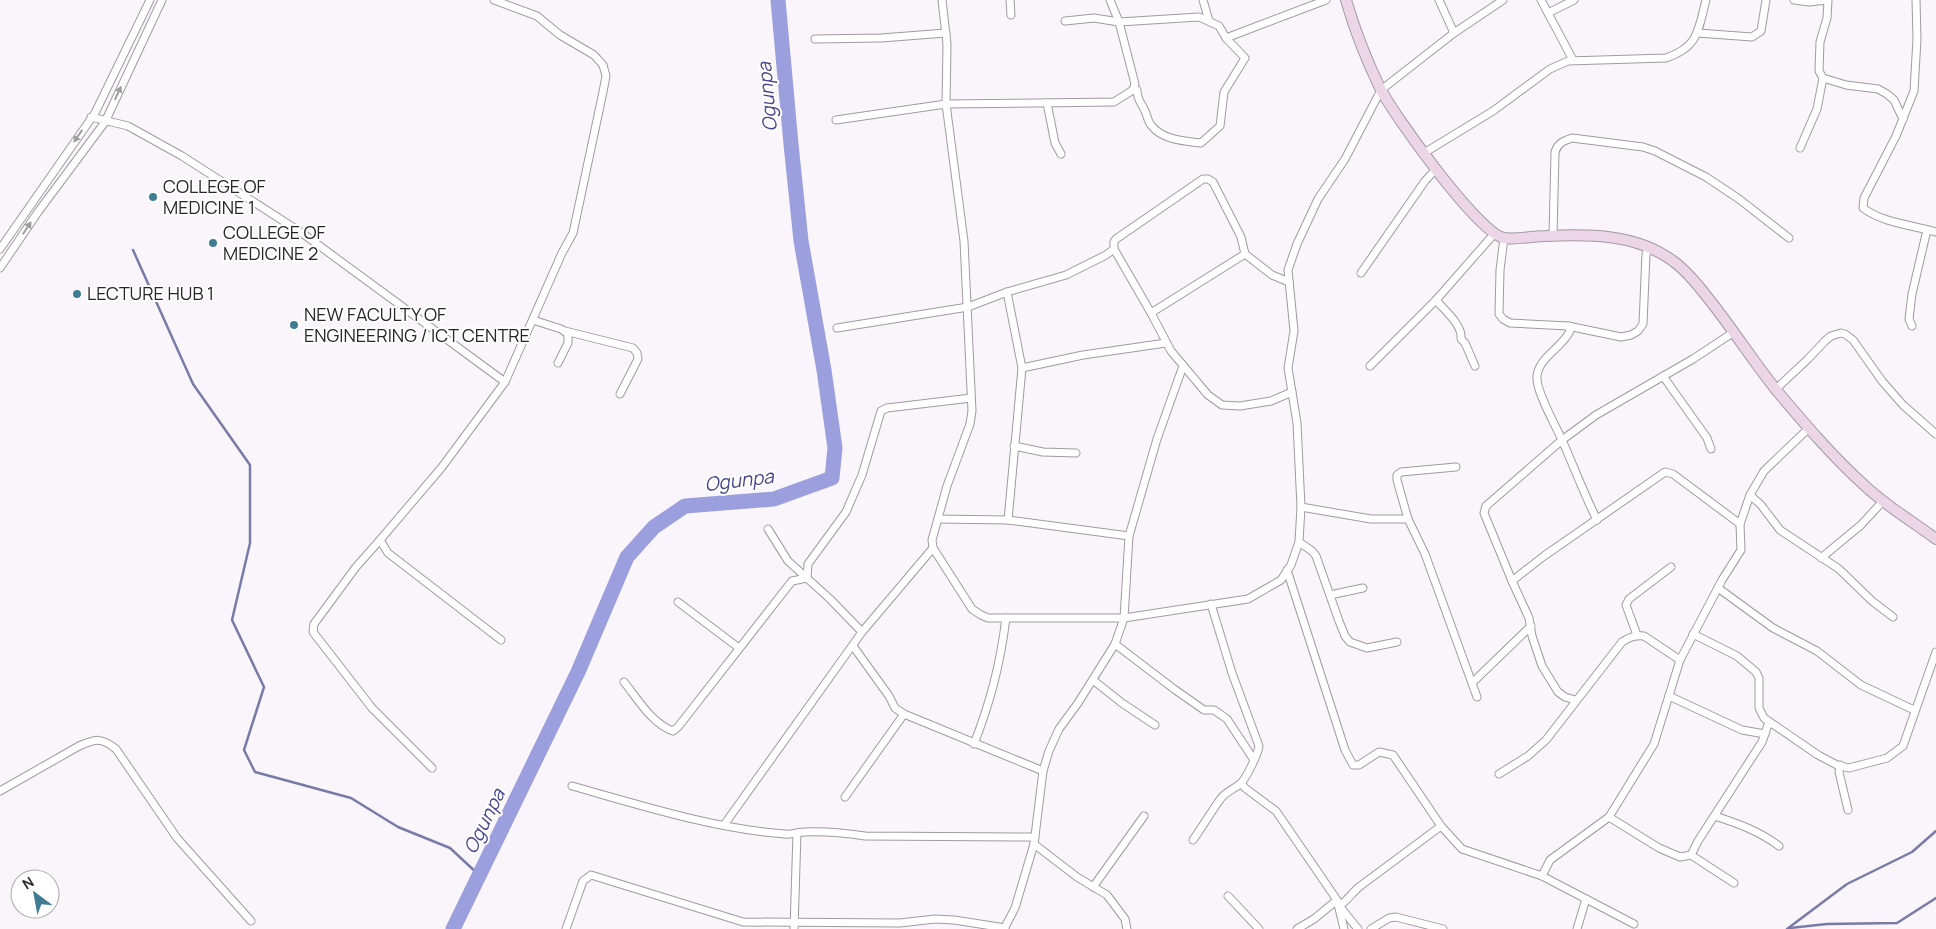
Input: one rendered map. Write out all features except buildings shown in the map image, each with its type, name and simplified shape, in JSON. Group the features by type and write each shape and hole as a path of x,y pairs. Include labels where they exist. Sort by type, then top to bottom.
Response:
{"street":[{"path":"0,249 91,117 150,0"},
{"path":"0,268 38,212 105,122 162,0"},
{"path":"432,768 372,708 313,632 314,624 356,567 442,467 505,382 562,253 573,233 606,76 603,66 594,55 560,35 537,16 494,0"},
{"path":"942,0 946,33 946,104 964,241 972,411 970,424 946,486 933,533 933,548 972,609 988,618 1124,618 1248,599 1280,580 1291,565 1298,542 1301,507 1297,423 1288,368 1294,331 1288,270 1297,244 1318,198 1345,159 1381,90 1454,33 1502,0"},
{"path":"1010,0 1011,15"},
{"path":"836,120 946,104 1114,102 1133,90 1135,84 1119,22 1110,0"},
{"path":"1203,0 1208,21"},
{"path":"1226,38 1326,0"},
{"path":"1346,0 1363,51 1381,90 1424,153 1464,206 1499,236 1610,237 1649,246 1674,262 1693,279 1776,389 1808,428 1863,485 1936,539"},
{"path":"1439,0 1454,33"},
{"path":"1541,0 1573,60"},
{"path":"1548,13 1574,0"},
{"path":"1424,153 1493,111 1550,69 1568,61 1666,58 1687,49 1698,33 1706,0"},
{"path":"1698,33 1752,37 1761,31 1766,0"},
{"path":"1794,0 1809,2 1827,0 1827,18 1820,42 1819,71 1823,78 1817,109 1800,148"},
{"path":"1916,0 1914,91 1911,102 1864,198 1863,208 1891,221 1936,232"},
{"path":"1065,21 1094,18 1119,22 1199,17 1219,26 1226,38 1245,58 1224,92 1220,126 1201,143 1164,136 1150,125 1144,109 1137,100 1137,90 1133,90"},
{"path":"816,39 881,38 946,33"},
{"path":"1823,78 1846,85 1878,89 1894,100 1903,119"},
{"path":"1894,100 1911,102"},
{"path":"1047,103 1055,143 1061,154"},
{"path":"91,117 105,122 128,126 167,148 302,233 505,382"},
{"path":"1553,236 1555,152 1557,146 1563,141 1572,138 1643,147 1655,151 1706,177 1739,198 1789,238"},
{"path":"1361,273 1436,168"},
{"path":"1289,282 1272,275 1245,254 1241,237 1213,182 1208,179 1203,179 1114,242 1114,249 1166,343 1208,395 1222,405 1240,406 1271,401 1292,392"},
{"path":"1912,326 1908,319 1927,230"},
{"path":"1370,366 1499,236"},
{"path":"1499,236 1499,314 1503,319 1510,323 1568,326 1621,336 1631,335 1638,331 1643,324 1646,254 1649,246"},
{"path":"837,328 968,307 1007,292 1066,275 1106,256 1114,249"},
{"path":"1151,313 1245,254"},
{"path":"1007,292 1022,368 1008,520"},
{"path":"1436,300 1462,334 1461,339 1465,343 1475,366"},
{"path":"533,320 565,331 633,348 637,353 638,359 620,394"},
{"path":"1568,326 1570,331 1567,337 1540,364 1536,377 1538,387 1562,440 1579,485 1597,520"},
{"path":"558,363 569,339 565,331"},
{"path":"1576,700 1565,697 1558,692 1542,666 1532,636 1529,618 1484,513 1486,506 1562,440 1596,415 1734,332"},
{"path":"1776,389 1824,341 1831,336 1841,333 1845,334 1853,340 1882,382 1903,405 1936,434"},
{"path":"1022,368 1083,355 1166,343"},
{"path":"566,929 583,881 591,875 743,922 748,926 900,923 936,919 954,920 1004,929 1015,908 1035,841 1043,771 1049,751 1059,729 1115,644 1124,618 1129,536 1157,439 1183,366"},
{"path":"1663,376 1707,438 1711,449"},
{"path":"807,578 808,564 846,512 862,475 881,411 888,408 971,398"},
{"path":"1542,876 1550,860 1609,817 1654,744 1680,660 1718,588 1742,550 1740,524 1750,495 1764,471 1808,428"},
{"path":"1014,446 1043,452 1076,453"},
{"path":"1456,467 1401,472 1397,475 1397,480 1408,519 1425,554 1477,697"},
{"path":"1512,581 1544,556 1665,472 1673,474 1740,524"},
{"path":"1750,495 1761,505 1780,530 1839,569 1872,601 1893,617"},
{"path":"1821,558 1861,525 1883,501"},
{"path":"1301,507 1370,518 1408,519"},
{"path":"938,519 1008,520 1129,536"},
{"path":"768,529 788,561 862,632"},
{"path":"380,540 388,553 501,640"},
{"path":"1298,542 1316,556 1345,636 1350,642 1367,648 1396,642"},
{"path":"724,825 862,632 933,548"},
{"path":"1637,635 1626,605 1630,599 1671,567"},
{"path":"1287,570 1295,589 1345,750 1353,765 1359,765 1379,752 1393,755 1441,826 1462,849 1542,876 1634,924"},
{"path":"624,682 653,717 673,731 792,581 807,578"},
{"path":"1330,595 1363,588"},
{"path":"1718,588 1773,628 1817,651 1861,685 1914,710"},
{"path":"678,602 739,648"},
{"path":"1193,840 1208,820 1219,800 1229,790 1241,783 1258,753 1258,740 1232,673 1211,604"},
{"path":"974,744 989,707 1001,656 1006,618"},
{"path":"1472,683 1531,626"},
{"path":"1693,634 1736,656 1756,672 1760,678 1759,708 1764,718 1818,755 1848,768 1887,758 1903,746 1914,710 1936,652"},
{"path":"1498,774 1528,756 1546,740 1622,642 1637,635 1644,636 1680,660"},
{"path":"1115,644 1204,710 1214,710 1227,719 1254,760"},
{"path":"853,646 889,696 895,708 904,714 1043,771"},
{"path":"1093,680 1122,703 1155,725"},
{"path":"1669,696 1742,730 1765,734"},
{"path":"845,797 904,714"},
{"path":"1692,855 1698,841 1765,734 1769,722"},
{"path":"0,791 79,746 92,741 106,741 116,749 177,838 251,921"},
{"path":"1840,765 1839,772 1848,810"},
{"path":"1241,783 1276,811 1338,903 1358,929"},
{"path":"572,786 724,825 787,834 846,833 865,836 1035,841 1093,887 1107,895 1125,919 1127,929"},
{"path":"1093,887 1144,816"},
{"path":"1715,816 1746,826 1779,846"},
{"path":"1609,817 1659,848 1680,857 1692,855 1734,883"},
{"path":"1297,929 1338,903 1346,901 1359,887 1441,826"},
{"path":"794,926 797,833"},
{"path":"1228,896 1259,929"},
{"path":"1577,929 1586,899"},
{"path":"1338,903 1344,929"},
{"path":"1371,929 1389,918 1396,917 1443,929"}],"waterway":[{"name":"Ogunpa","path":"453,929 578,672 627,557 654,527 685,506 774,499 832,478 835,448 824,370 801,241 778,0"},
{"path":"133,250 193,384 250,465 250,543 232,620 264,687 244,750 255,772 351,798 398,827 450,848 479,875"},
{"path":"1787,929 1847,884 1912,852 1936,831"},
{"path":"1790,928 1827,924 1897,923 1936,898"}],"place":[{"name":"COLLEGE OF MEDICINE 1","path":"153,197"},
{"name":"COLLEGE OF MEDICINE 2","path":"213,243"},
{"name":"LECTURE HUB 1","path":"77,294"},
{"name":"NEW FACULTY OF ENGINEERING / ICT CENTRE","path":"294,325"}]}
